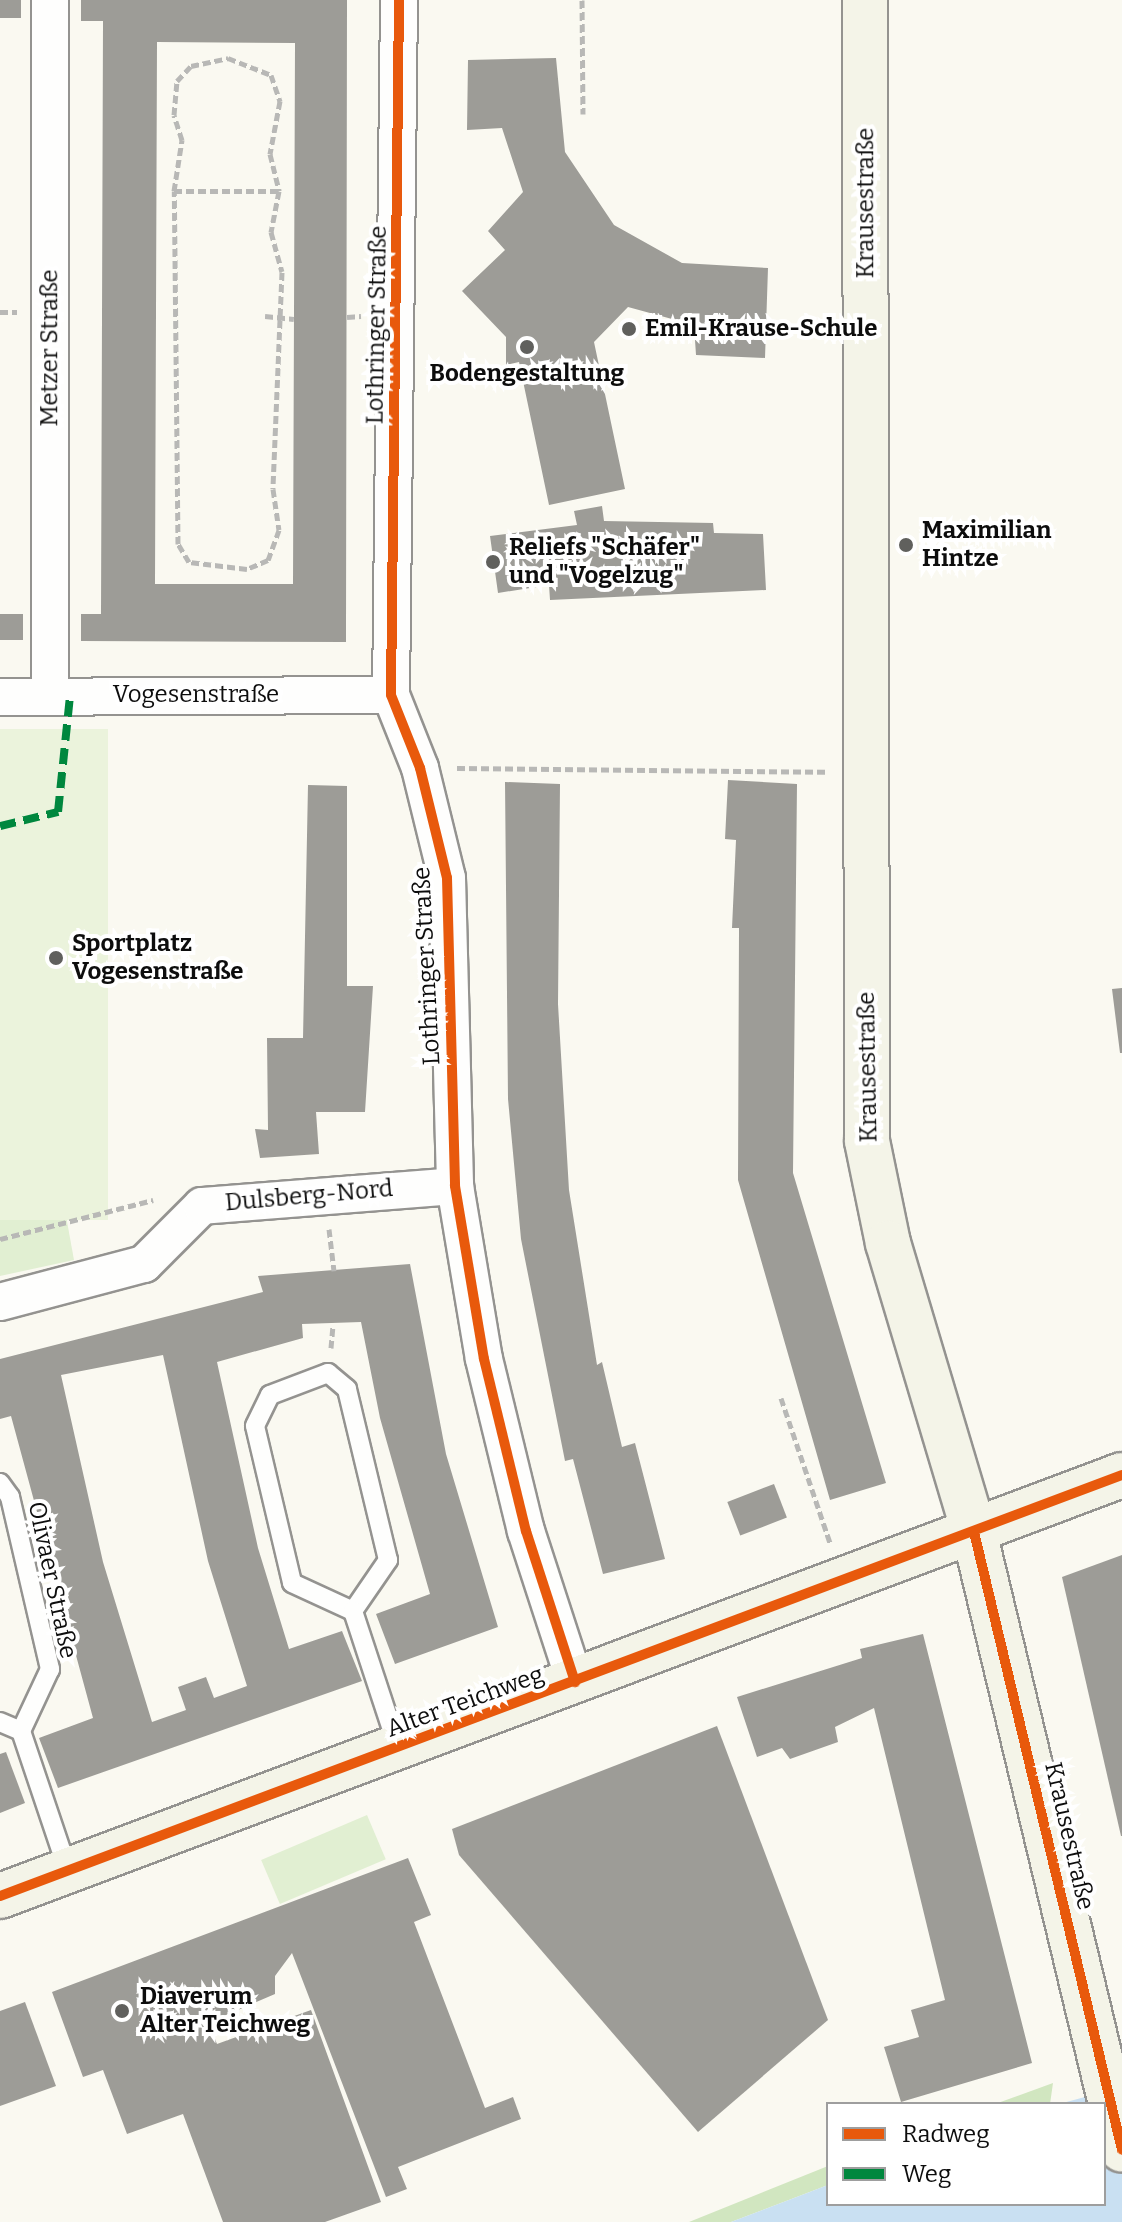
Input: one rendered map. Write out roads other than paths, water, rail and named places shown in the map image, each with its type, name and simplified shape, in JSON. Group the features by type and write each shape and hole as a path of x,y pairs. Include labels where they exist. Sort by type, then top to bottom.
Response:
{"main road":[{"name":"Krausestraße","path":"865,0 867,1141 888,1243 974,1532 1122,2150"},
{"name":"Alter Teichweg","path":"0,1896 1122,1475"}],"street":[{"name":"Metzer Straße","path":"50,0 50,697"},
{"name":"Lothringer Straße","path":"399,0 391,695 420,768 447,878 455,1186 484,1359 526,1531 575,1682"},
{"name":"Vogesenstraße","path":"0,697 391,695"},
{"name":"Dulsberg-Nord","path":"0,1302 144,1264 202,1206 455,1186"}],"lane":[{"path":"353,1611 388,1560 347,1389 328,1373 270,1395 255,1426 292,1583 353,1611 398,1748"},
{"name":"Olivaer Straße","path":"0,1483 10,1497 50,1669 21,1731"},
{"path":"0,1722 21,1731 68,1871"}],"water":[{"path":"1122,2087 1122,2222 731,2222 826,2186 826,2206 1106,2206 1106,2102 1066,2102"}],"place":[{"name":"Emil-Krause-Schule","path":"629,329"},
{"name":"Bodengestaltung","path":"527,347"},
{"name":"Maximilian Hintze","path":"906,545"},
{"name":"Reliefs \"Schäfer\" und \"Vogelzug\"","path":"493,562"},
{"name":"Sportplatz Vogesenstraße","path":"56,958"},
{"name":"Diaverum Alter Teichweg","path":"122,2011"}]}
